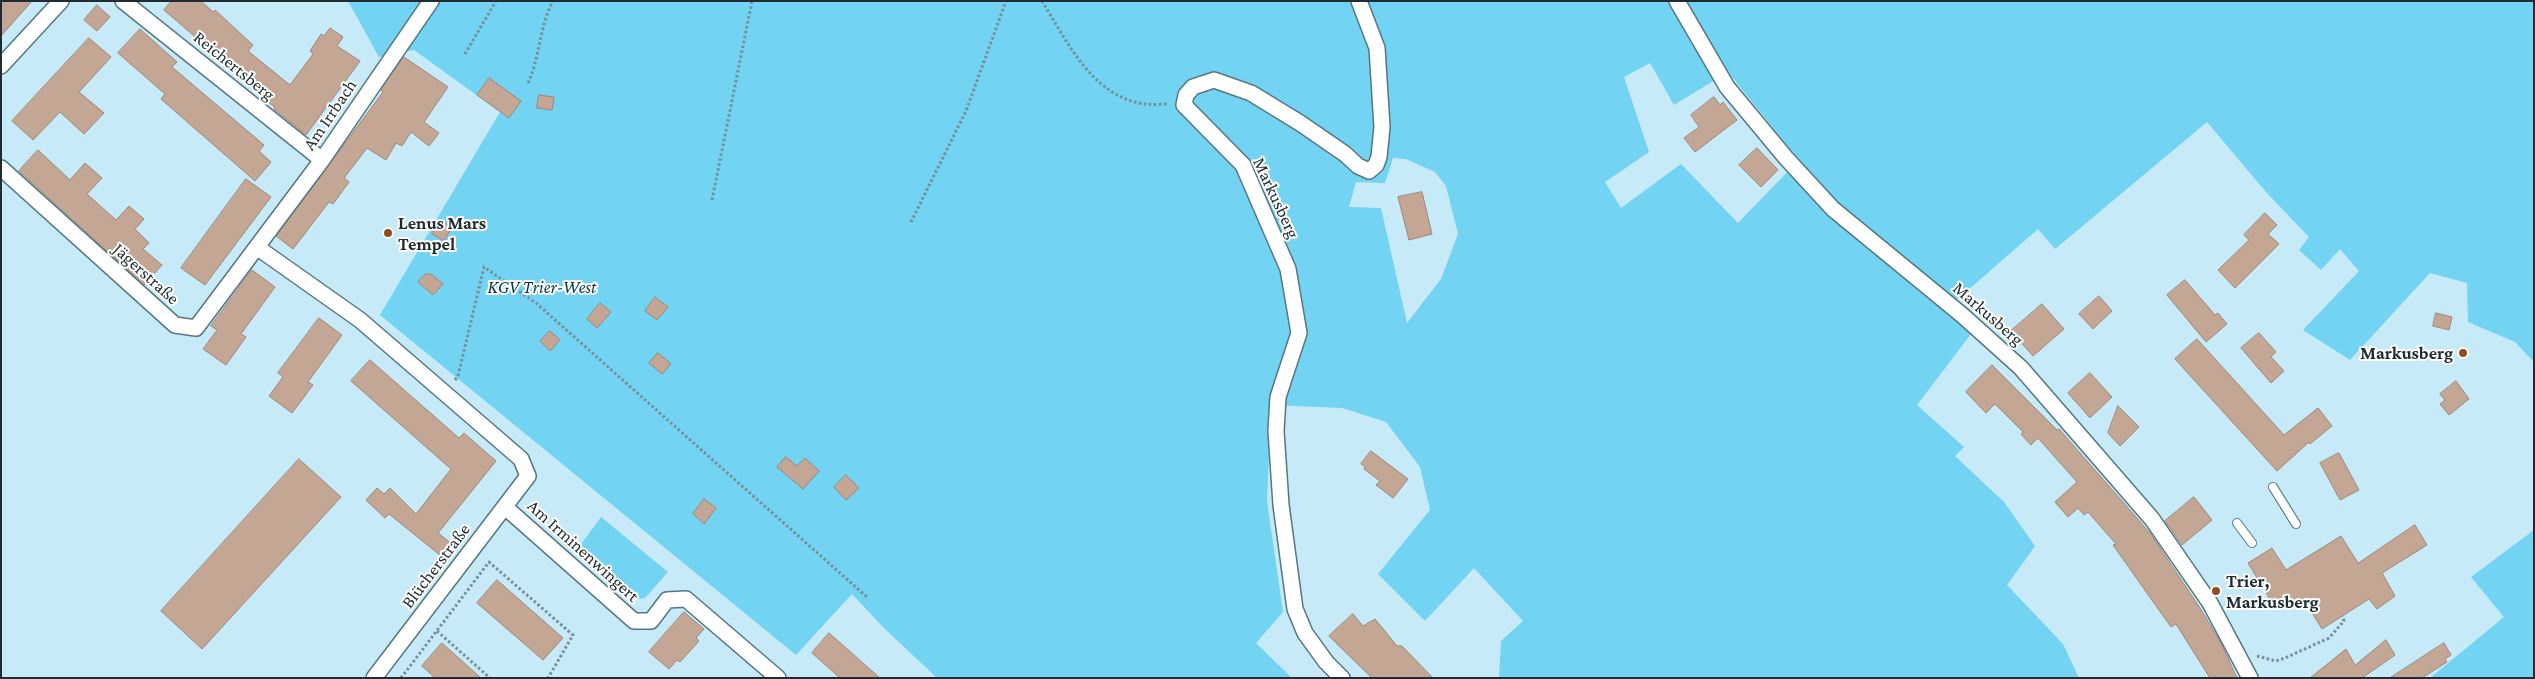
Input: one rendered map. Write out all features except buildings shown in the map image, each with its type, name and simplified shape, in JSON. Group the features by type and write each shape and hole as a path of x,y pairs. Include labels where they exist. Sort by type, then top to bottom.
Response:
{"street":[{"path":"1,66 61,1"},
{"name":"Reichertsberg","path":"123,1 322,160"},
{"name":"Am Irrbach","path":"258,248 322,160 431,1"},
{"path":"1184,105 1186,95 1193,87 1214,80 1252,93 1300,123 1345,154 1358,166 1368,171 1376,165 1379,157 1381,86 1378,48 1359,1"},
{"name":"Markusberg","path":"1677,1 1727,87 1786,158 1833,209 1962,315 2020,368 2152,519 2210,604 2250,678"},
{"name":"Markusberg","path":"1184,105 1243,164 1288,269 1299,333 1278,397 1276,431 1282,515 1295,609 1305,633 1326,662 1342,678"},
{"name":"Jägerstraße","path":"1,168 175,325 196,328 258,248"},
{"name":"Am Irminenwingert","path":"258,248 360,320 521,459 528,476"},
{"name":"Blücherstraße","path":"374,678 528,476"},
{"name":"Am Irminenwingert","path":"505,507 634,621 651,621 668,600 686,599 778,678"}],"lane":[{"path":"2273,487 2296,524"},
{"path":"2237,523 2252,543"}],"path":[{"path":"465,54 496,1"},
{"path":"528,83 536,66 546,15 553,1"},
{"path":"712,200 752,1"},
{"path":"911,222 966,111 1006,1"},
{"path":"1042,1 1074,53 1108,90 1144,104 1184,105"},
{"path":"458,376 484,267 536,303 867,598"},
{"path":"401,678 490,562 572,635 548,678"},
{"path":"2253,651 2258,657 2266,659 2276,661 2284,658 2329,638 2344,621 2342,616"},
{"path":"436,631 490,678"}],"green space":[{"name":"KGV Trier-West","path":"348,1 2534,1 2534,362 2515,342 2468,322 2467,283 2430,273 2350,360 2303,330 2359,271 2340,249 2321,270 2299,250 2309,237 2266,192 2207,122 2055,249 2038,229 1945,310 1971,334 1917,405 1964,447 1955,456 2004,502 2035,546 2007,585 2063,644 2079,678 1499,678 1501,641 1523,621 1474,568 1425,621 1378,574 1430,510 1420,467 1386,422 1342,408 1271,405 1267,501 1283,612 1256,643 1292,678 937,678 883,627 852,594 796,655 380,315 500,112 414,50 379,57","holes":["1650,63 1674,105 1728,72 1799,160 1738,223 1681,164 1621,208 1605,182 1649,152 1624,77","1393,158 1406,159 1435,172 1446,186 1458,234 1441,279 1407,323 1381,208 1349,207 1356,182 1385,183"]},
{"path":"601,517 668,572 645,598 639,599 579,547"},
{"path":"2534,530 2534,678 2430,678 2504,617 2471,577"}],"place":[{"name":"Lenus Mars Tempel","path":"388,233"},
{"name":"Markusberg","path":"2463,353"},
{"name":"Trier, Markusberg","path":"2216,591"}]}
